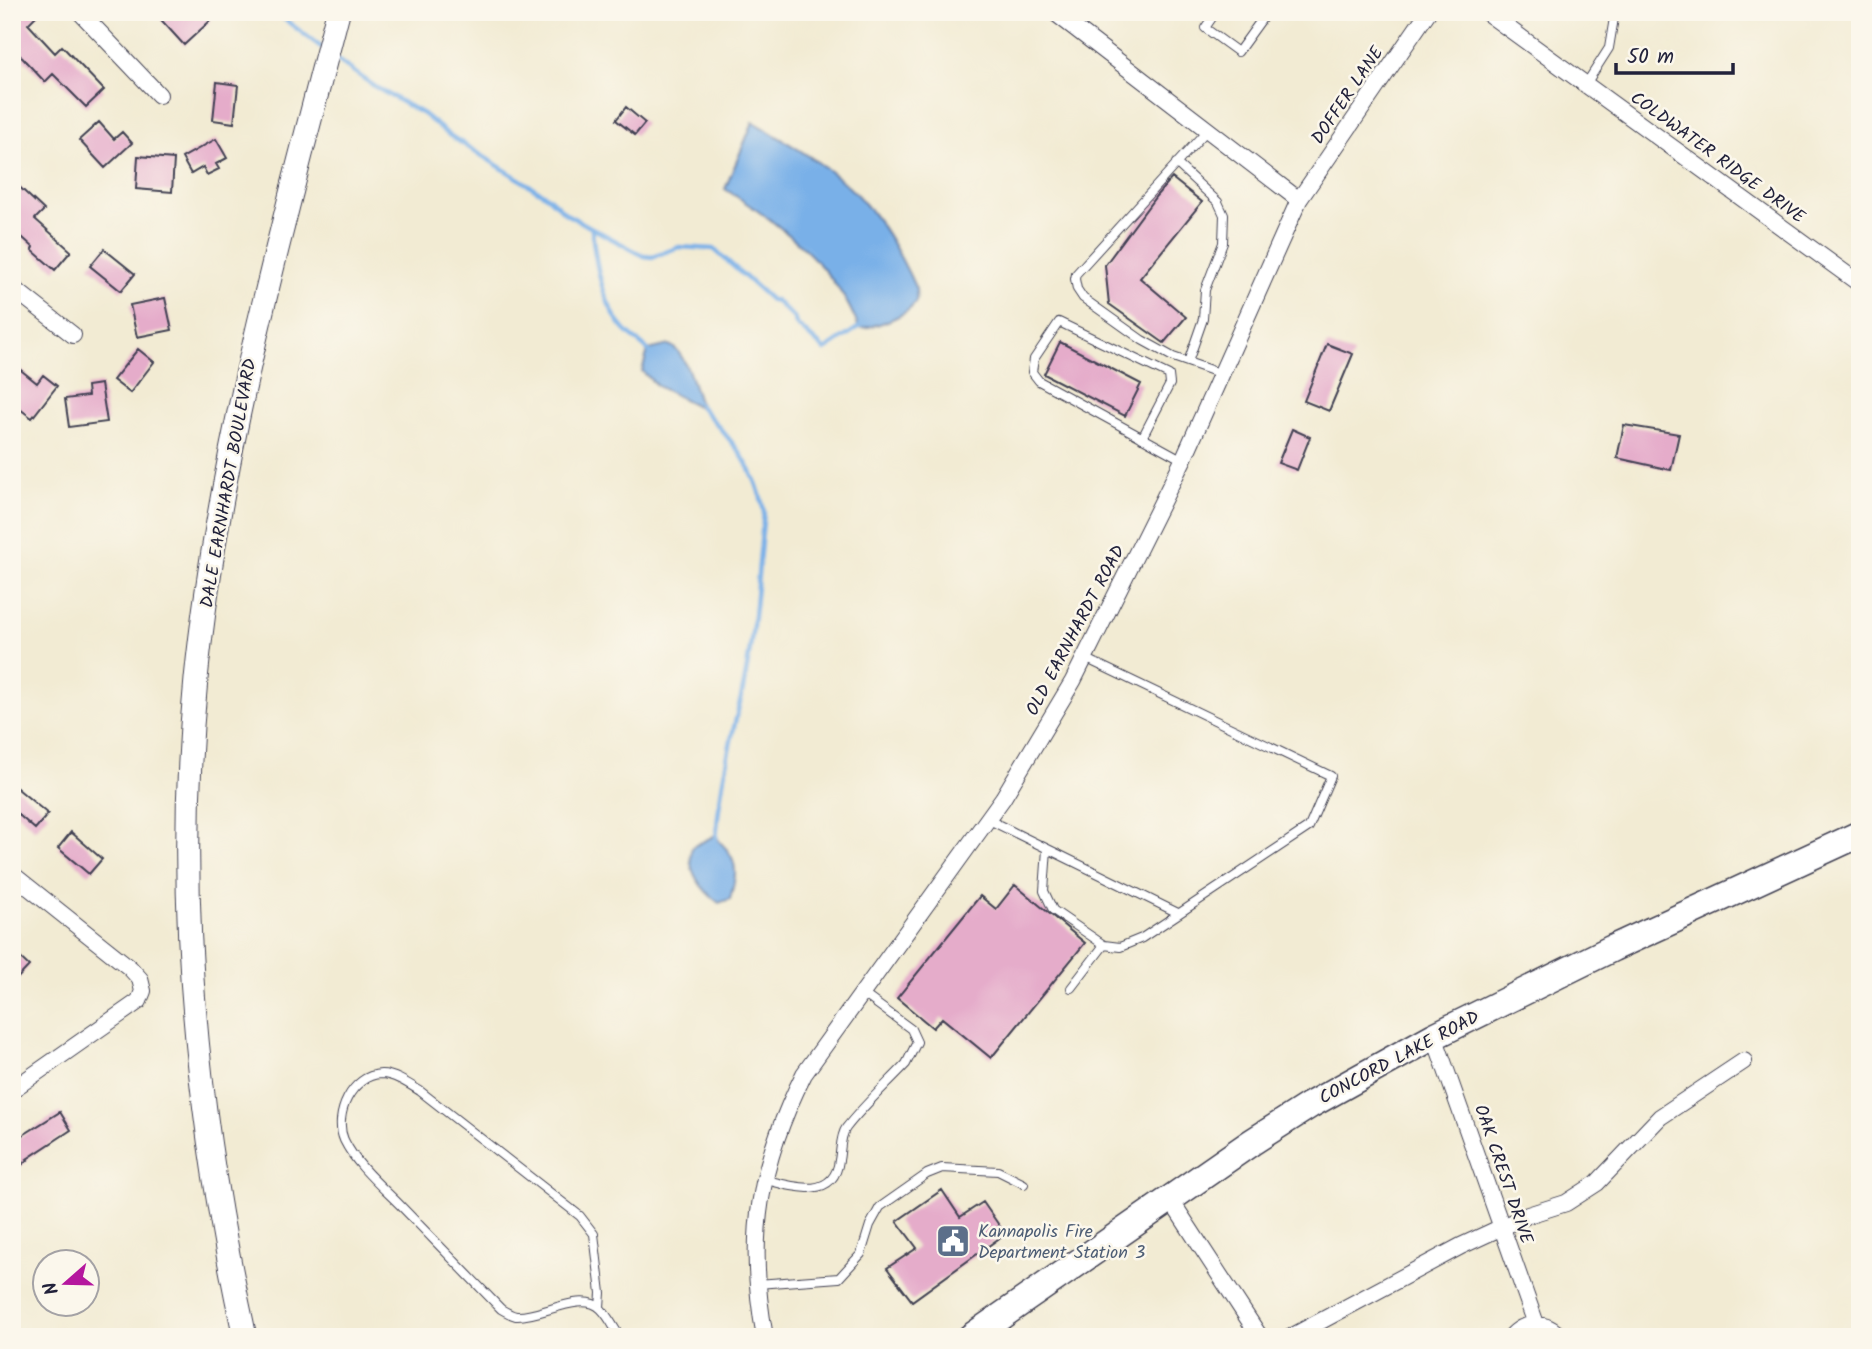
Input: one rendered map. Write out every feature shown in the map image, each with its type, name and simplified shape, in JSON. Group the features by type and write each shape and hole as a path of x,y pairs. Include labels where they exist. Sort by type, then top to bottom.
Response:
{"main road":[{"name":"DALE EARNHARDT BOULEVARD","path":"245,1337 226,1252 204,1116 191,976 188,821 196,681 213,546 242,392 338,12"},
{"name":"CONCORD LAKE ROAD","path":"971,1337 1252,1142 1310,1105 1434,1036 1613,948 1860,834"}],"street":[{"path":"80,12 159,95"},
{"path":"1054,12 1299,200"},
{"name":"DOFFER LANE","path":"1299,200 1427,12"},
{"name":"COLDWATER RIDGE DRIVE","path":"1486,12 1860,284"},
{"name":"OLD EARNHARDT ROAD","path":"765,1337 755,1250 763,1179 777,1132 804,1074 1003,798 1085,658 1184,460 1299,200"},
{"path":"12,287 73,335"},
{"path":"12,874 130,968 140,979 144,991 139,1001 12,1090"},
{"name":"OAK CREST DRIVE","path":"1434,1036 1536,1324"},
{"path":"1291,1337 1461,1246 1528,1215 1566,1203 1597,1182 1660,1117 1744,1061"},
{"path":"1170,1199 1260,1337"},
{"path":"1511,1337 1525,1326 1536,1324 1547,1326 1560,1337"}],"lane":[{"path":"1216,12 1205,28 1238,52 1268,12"},
{"path":"1586,84 1609,48 1615,12"},
{"path":"1208,129 1076,274 1075,279 1083,298 1142,340 1173,357 1223,375"},
{"path":"1177,163 1218,202 1224,215 1221,249 1205,290 1203,319 1188,362"},
{"path":"1142,438 1170,384 1169,375 1059,322 1034,359 1032,373 1039,381 1142,438 1184,460"},
{"path":"1047,849 1044,891 1053,910 1104,945 1120,947 1142,938 1309,827 1331,776 1085,658"},
{"path":"987,819 1178,913"},
{"path":"1071,988 1104,945"},
{"path":"763,1179 814,1189 829,1182 838,1170 843,1131 906,1064 918,1042 911,1029 862,993"},
{"path":"600,1307 571,1303 534,1315 514,1316 501,1309 362,1166 343,1138 342,1114 349,1093 363,1080 381,1074 400,1079 420,1091 580,1216 593,1234 601,1293 600,1307 620,1337"},
{"path":"757,1284 839,1279 861,1254 870,1224 880,1207 927,1174 942,1168 998,1171 1024,1184"}],"water":[{"path":"753,122 828,169 866,205 894,246 916,289 916,301 907,311 882,323 859,328 836,285 804,248 725,189"},
{"path":"669,345 675,348 685,363 701,408 657,386 642,371 648,350"},
{"path":"716,835 733,859 735,870 730,899 719,903 697,879 690,856 692,847"}],"building":[{"path":"12,12 40,12 28,24 55,53 62,46 104,90 86,107 53,74 45,82 12,47"},
{"path":"154,12 202,12 210,21 184,45"},
{"path":"217,82 238,85 234,123 213,120"},
{"path":"626,107 645,123 635,135 616,120"},
{"path":"99,122 114,139 122,132 132,143 105,168 79,140"},
{"path":"216,139 227,158 216,164 219,169 207,175 203,167 191,174 182,158"},
{"path":"138,156 174,159 172,192 136,189"},
{"path":"1172,178 1202,202 1140,278 1186,317 1164,343 1109,304 1105,265"},
{"path":"12,180 44,210 35,219 71,251 55,270 12,228 17,221 12,216"},
{"path":"104,249 135,274 121,291 90,266"},
{"path":"165,298 172,330 137,337 130,305"},
{"path":"1060,342 1141,384 1125,416 1044,374"},
{"path":"1327,344 1353,354 1329,411 1304,401"},
{"path":"138,349 154,362 130,393 113,380"},
{"path":"12,363 37,383 43,375 57,386 32,418 12,403"},
{"path":"101,384 107,422 69,427 65,399 88,396 87,386"},
{"path":"1624,425 1679,434 1671,470 1617,458"},
{"path":"1292,429 1310,437 1297,470 1278,463"},
{"path":"12,784 48,814 35,829 12,809"},
{"path":"71,832 102,859 89,874 58,848"},
{"path":"1015,885 1085,943 991,1058 942,1018 933,1028 897,998 980,896 996,909"},
{"path":"12,950 29,966 12,984"},
{"path":"60,1112 71,1130 27,1159 12,1173 12,1142"},
{"name":"Kannapolis Fire Department Station 3","path":"942,1190 960,1217 983,1202 1005,1234 912,1301 887,1268 917,1248 897,1221"}],"waterway":[{"path":"275,12 321,47"},
{"path":"333,57 548,197 566,214 644,256 652,257 679,247 714,249 772,301 775,300 794,318 796,324 825,350 862,325"},
{"path":"592,230 605,296 625,330 650,352"},
{"path":"699,405 731,441 748,466 764,512 750,652 725,769 716,840"}],"place":[{"name":"Kannapolis Fire Department Station 3","path":"953,1241"}]}
